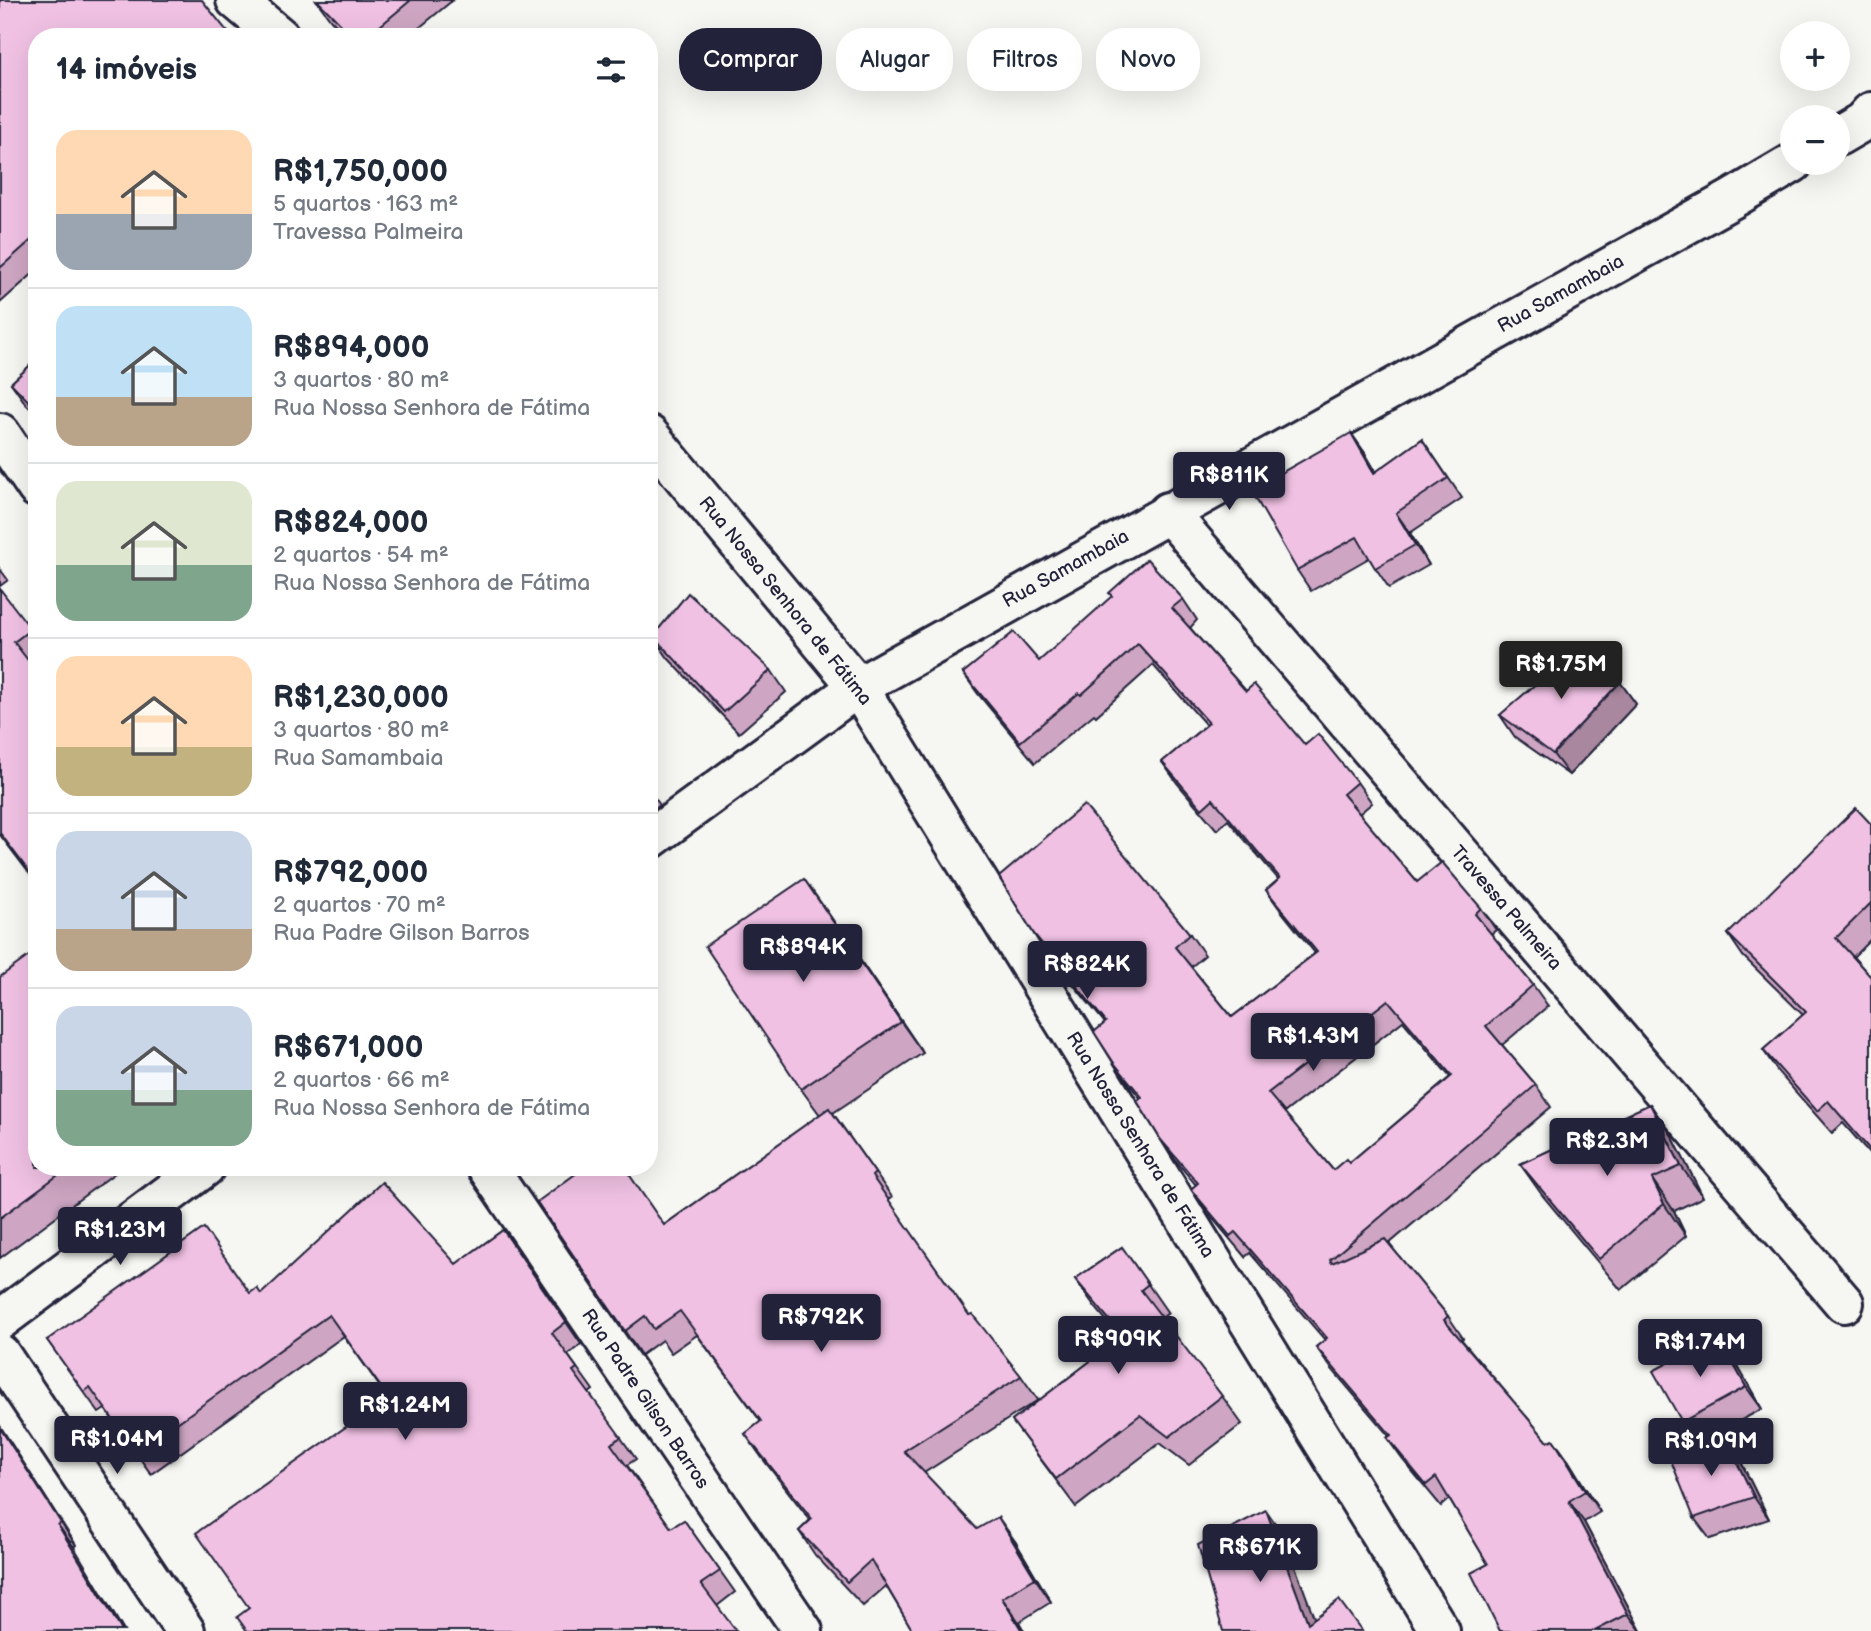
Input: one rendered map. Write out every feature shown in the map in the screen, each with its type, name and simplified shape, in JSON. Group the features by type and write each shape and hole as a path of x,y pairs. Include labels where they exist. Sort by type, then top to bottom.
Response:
{"street":[{"path":"236,0 269,28"},
{"path":"1850,129 1871,112"},
{"name":"Rua Samambaia","path":"658,833 858,687 1780,171"},
{"path":"0,433 28,475"},
{"name":"Rua Nossa Senhora de Fátima","path":"658,446 858,687 1440,1631"},
{"name":"Travessa Palmeira","path":"1168,512 1844,1303"},
{"path":"0,1320 193,1176"},
{"name":"Rua Padre Gilson Barros","path":"493,1176 803,1631"},
{"path":"0,1354 185,1631"}],"building":[{"path":"0,0 202,0 225,28 28,28 28,243 0,268"},
{"path":"317,0 411,0 378,28 344,28"},
{"path":"28,367 28,401 11,383"},
{"path":"1351,433 1374,473 1422,439 1448,478 1396,513 1415,545 1375,568 1357,537 1297,570 1251,490"},
{"path":"1147,559 1183,599 1172,608 1246,691 1254,684 1305,745 1318,734 1357,782 1343,794 1417,882 1442,862 1481,908 1475,914 1533,985 1486,1026 1536,1085 1330,1260 1332,1263 1385,1239 1448,1316 1444,1320 1548,1442 1553,1439 1585,1491 1569,1501 1628,1614 1595,1631 1500,1631 1471,1573 1488,1564 1436,1477 1426,1485 1387,1438 1391,1435 1316,1347 1327,1338 1235,1232 1230,1236 1193,1192 1191,1189 1198,1183 1161,1140 1137,1101 1142,1097 1114,1063 1094,1032 1106,1022 1034,934 999,877 1084,805 1190,934 1175,947 1232,1017 1317,952 1266,890 1280,878 1213,799 1202,809 1162,762 1209,723 1138,644 1081,695 1079,693 1020,742 963,673 1014,632 1039,661 1112,596 1109,593","holes":["1388,1000 1452,1076 1349,1163 1346,1159 1333,1170 1268,1093"]},
{"path":"0,589 28,625 28,631 14,642 28,660 28,870 0,833"},
{"path":"688,593 771,670 724,712 658,641 658,630"},
{"path":"1577,648 1620,682 1553,754 1500,715"},
{"path":"1856,808 1871,824 1871,903 1836,938 1871,977 1871,1151 1828,1101 1817,1111 1763,1050 1806,1012 1728,934"},
{"path":"804,879 901,1022 801,1089 705,946"},
{"path":"28,957 28,1176 57,1176 0,1218 0,977"},
{"path":"1650,1104 1681,1166 1652,1179 1664,1204 1599,1259 1520,1164"},
{"path":"829,1108 875,1173 872,1176 969,1315 972,1314 1021,1376 904,1451 977,1529 998,1517 1035,1578 1002,1598 1022,1631 913,1631 871,1560 847,1582 799,1531 812,1519 745,1434 761,1421 680,1311 654,1329 645,1316 625,1331 537,1202 573,1176 630,1176 664,1225"},
{"path":"382,1182 456,1264 503,1230 566,1322 552,1333 577,1368 573,1371 621,1437 611,1444 671,1528 684,1520 720,1571 701,1584 736,1631 247,1631 237,1617 249,1608 196,1533 388,1397 329,1315 136,1452 90,1387 84,1392 47,1340 204,1228 250,1293 257,1288 261,1294"},
{"path":"1122,1247 1148,1284 1141,1290 1222,1396 1169,1437 1140,1415 1056,1479 1012,1421 1123,1336 1075,1279"},
{"path":"1718,1336 1746,1387 1682,1422 1653,1371"},
{"path":"0,1428 61,1523 58,1525 122,1631 0,1631"},
{"path":"1725,1438 1754,1497 1694,1518 1670,1458"},
{"path":"1266,1510 1308,1623 1339,1600 1362,1631 1223,1631 1198,1545"}]}
